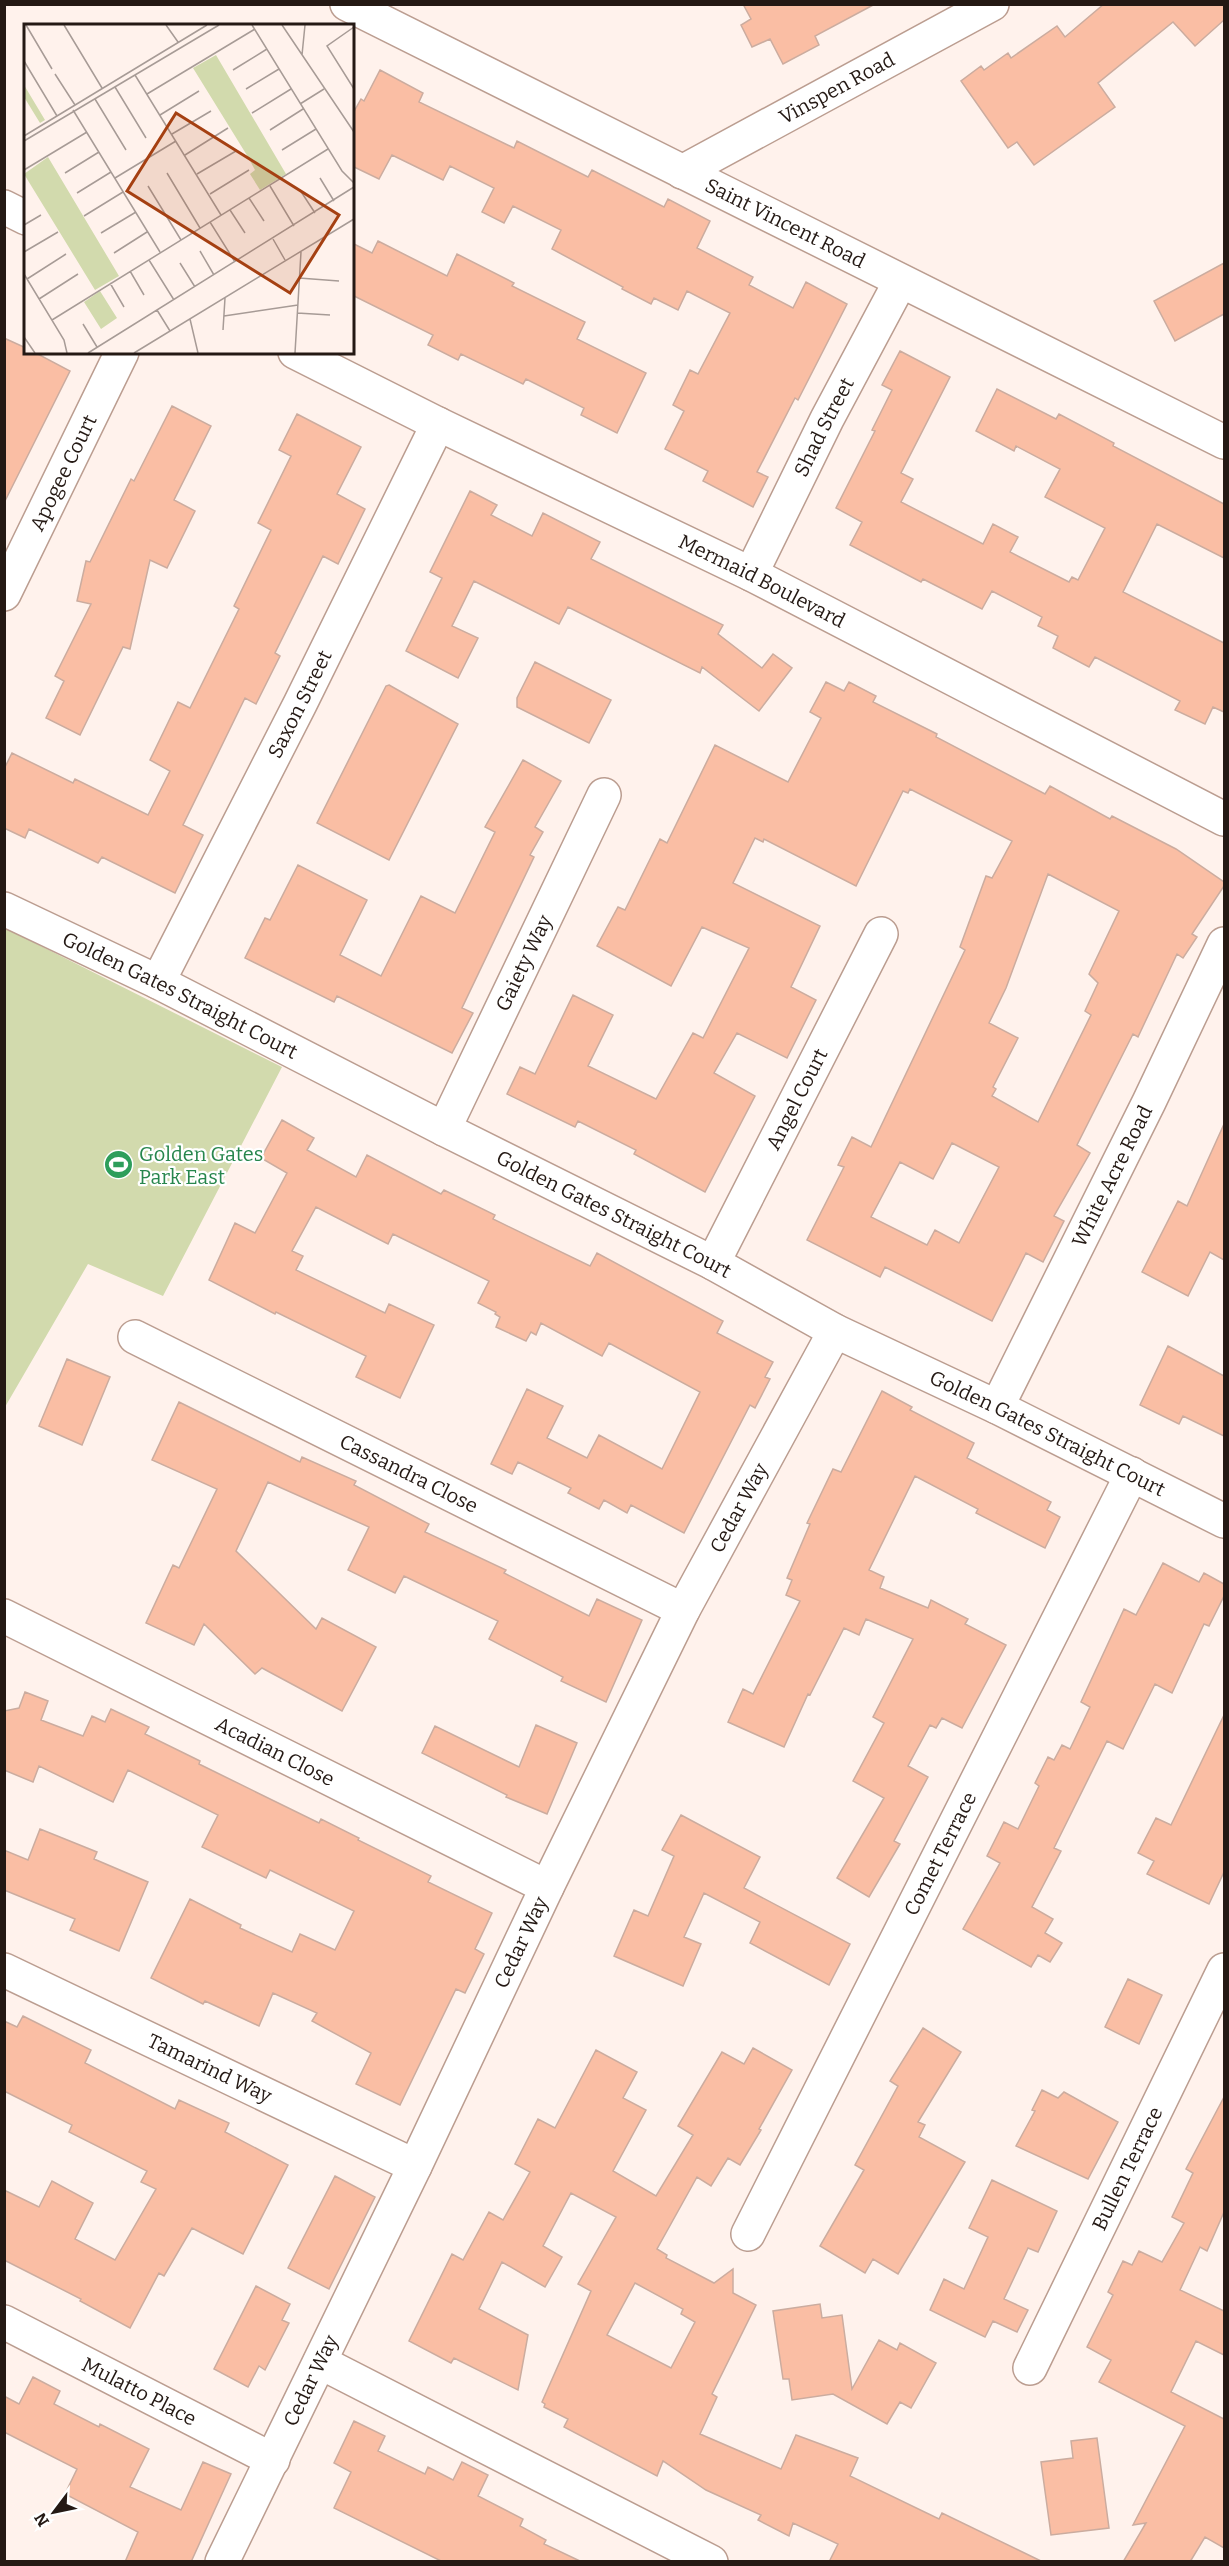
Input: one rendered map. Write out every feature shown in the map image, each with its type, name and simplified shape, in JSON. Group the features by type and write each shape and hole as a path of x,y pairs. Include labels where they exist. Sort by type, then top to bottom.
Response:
{"street":[{"name":"Saint Vincent Road","path":"347,4 1224,442"},
{"name":"Vinspen Road","path":"682,172 992,4"},
{"path":"4,207 24,217"},
{"name":"Shad Street","path":"751,574 827,419 900,282"},
{"name":"Apogee Court","path":"4,594 121,354"},
{"name":"Mermaid Boulevard","path":"299,354 438,424 751,574 1224,819"},
{"name":"Saxon Street","path":"158,982 300,704 438,424"},
{"name":"Gaiety Way","path":"444,1130 604,795"},
{"name":"Golden Gates Straight Court","path":"4,909 158,982 444,1130 713,1263 835,1331 997,1407 1224,1521"},
{"name":"Angel Court","path":"713,1263 881,934"},
{"name":"White Acre Road","path":"997,1407 1224,944"},
{"name":"Cedar Way","path":"222,2562 683,1610 835,1331"},
{"name":"Cassandra Close","path":"135,1337 683,1610"},
{"name":"Comet Terrace","path":"748,2234 1132,1474"},
{"name":"Acadian Close","path":"4,1616 547,1887"},
{"name":"Tamarind Way","path":"4,1970 415,2166"},
{"name":"Bullen Terrace","path":"1030,2368 1224,1970"},
{"name":"Mulatto Place","path":"4,2322 273,2460"},
{"path":"320,2362 711,2562"}],"green space":[{"name":"Golden Gates Park East","path":"5,928 282,1067 163,1296 88,1264 5,1407"}],"building":[{"path":"743,4 875,4 815,36 819,45 783,64 770,39 752,47 741,25 751,19"},
{"path":"1104,4 1224,4 1224,20 1195,46 1173,22 1098,83 1115,107 1034,165 1017,142 1008,148 961,81 981,66 984,70 1008,53 1011,58 1057,26 1065,37"},
{"path":"380,70 423,93 419,102 514,148 517,141 588,177 592,170 664,207 668,199 710,221 697,248 753,277 749,285 793,308 806,282 847,304 798,400 795,398 757,472 768,477 753,507 703,481 708,471 665,449 684,411 673,405 690,370 698,374 730,313 687,291 678,310 654,298 651,304 622,289 623,287 552,249 561,230 513,206 504,223 482,212 494,188 450,166 443,180 392,155 379,179 354,167 354,111 361,99 364,101"},
{"path":"378,241 447,276 457,254 514,283 512,286 585,322 577,339 646,373 617,433 581,415 584,408 526,379 523,384 461,354 458,360 428,345 433,335 354,296 354,244 372,253"},
{"path":"1224,263 1224,314 1175,341 1154,301"},
{"path":"4,338 24,347 24,354 38,354 70,371 4,503"},
{"path":"900,351 950,377 901,473 913,479 901,502 983,544 993,524 1018,537 1010,552 1069,582 1072,577 1078,580 1105,528 1045,497 1060,469 1016,446 1014,451 976,431 997,389 1056,419 1059,414 1114,443 1113,446 1224,504 1224,558 1157,524 1123,592 1224,643 1224,712 1213,707 1205,724 1175,710 1180,701 1095,657 1089,667 1053,648 1058,636 1038,626 1042,617 992,591 982,609 923,579 921,582 850,545 862,522 836,508 875,431 872,430 892,390 882,385"},
{"path":"172,406 211,426 174,500 195,511 167,568 150,560 130,649 123,647 80,735 46,718 64,681 55,676 91,604 77,601 86,561 90,562 131,479 134,481"},
{"path":"297,414 361,447 337,494 365,509 338,564 323,556 275,653 280,656 256,704 245,698 183,825 203,835 175,893 102,857 98,863 29,829 25,838 4,828 4,769 12,753 73,783 75,779 148,815 170,771 150,760 178,702 190,708 239,609 234,606 271,530 258,523 291,456 279,450"},
{"path":"470,491 497,505 491,515 532,536 543,513 600,542 591,559 723,625 718,634 762,668 773,654 792,668 759,711 702,667 700,673 568,607 559,624 474,581 452,626 478,638 458,678 406,651 442,578 430,572"},
{"path":"535,662 611,700 589,743 517,707 517,698"},
{"path":"826,682 844,691 849,682 876,696 873,702 937,734 936,737 1045,794 1050,786 1110,819 1112,816 1176,849 1224,882 1224,886 1192,934 1197,937 1183,958 1177,954 1138,1037 1133,1034 1077,1145 1090,1153 1054,1216 1064,1221 1043,1262 1026,1253 992,1321 885,1267 880,1277 807,1240 844,1167 838,1165 852,1137 871,1147 965,950 960,947 986,876 992,878 1012,841 910,789 908,793 903,791 856,886 764,839 763,842 755,838 733,883 820,926 791,987 816,1000 787,1058 737,1033 714,1073 755,1096 705,1192 634,1154 636,1150 578,1121 575,1127 507,1094 520,1067 535,1074 573,995 613,1015 588,1066 656,1099 693,1033 703,1038 749,948 702,927 671,986 597,946 618,907 625,910 660,839 667,843 715,745 788,782 821,718 810,712","holes":["1048,874 1119,911 1089,974 1098,983 1085,1011 1091,1015 1038,1122 992,1096 996,1089 993,1087 1018,1038 989,1023 1006,988","952,1143 999,1167 959,1243 935,1230 927,1245 871,1217 900,1162 933,1179"]},
{"path":"389,685 458,724 389,860 317,823 386,686"},
{"path":"523,760 561,781 535,827 543,832 530,855 534,857 462,1008 473,1013 452,1053 337,996 334,1002 245,958 265,918 270,920 298,865 367,900 340,955 381,976 421,896 455,913 495,832 485,827"},
{"path":"282,1120 314,1138 307,1150 356,1177 367,1155 441,1194 444,1190 495,1215 493,1219 590,1266 597,1253 723,1321 717,1333 773,1362 765,1377 770,1379 755,1408 750,1405 684,1533 631,1505 627,1513 604,1500 599,1509 568,1493 571,1488 518,1462 512,1474 491,1464 527,1389 563,1406 547,1438 587,1458 599,1435 662,1469 700,1392 609,1343 602,1356 541,1323 536,1335 531,1332 526,1341 496,1327 500,1317 495,1314 496,1312 478,1303 489,1281 393,1234 388,1244 316,1207 292,1251 303,1256 296,1270 385,1313 389,1304 434,1325 400,1398 356,1377 366,1356 276,1312 275,1314 209,1280 235,1223 255,1233 287,1173 261,1158"},
{"path":"1224,1124 1224,1260 1210,1252 1188,1296 1142,1272 1178,1201 1187,1206"},
{"path":"1168,1346 1224,1376 1224,1436 1183,1416 1179,1424 1140,1405"},
{"path":"67,1359 110,1377 82,1445 39,1426"},
{"path":"882,1391 912,1407 910,1410 974,1443 967,1458 1051,1502 1047,1510 1060,1517 1045,1548 976,1513 978,1509 915,1476 869,1570 884,1577 880,1588 928,1608 931,1600 968,1619 965,1624 1006,1645 962,1728 942,1718 936,1728 930,1725 908,1766 928,1777 894,1841 900,1844 869,1897 837,1878 884,1798 853,1781 884,1723 873,1717 913,1639 866,1619 859,1635 844,1628 810,1695 808,1694 784,1747 728,1722 743,1689 753,1694 800,1601 786,1595 792,1580 787,1578 810,1524 807,1523 833,1469 841,1472"},
{"path":"179,1402 300,1462 302,1457 356,1481 354,1485 429,1524 425,1532 506,1570 504,1573 589,1616 597,1599 642,1620 606,1702 561,1681 563,1677 489,1639 498,1621 404,1576 395,1593 348,1570 369,1527 268,1482 236,1551 316,1629 322,1618 376,1647 342,1711 262,1668 255,1674 204,1624 194,1645 146,1623 173,1565 179,1568 217,1489 152,1460"},
{"path":"1163,1563 1199,1582 1204,1573 1224,1584 1224,1596 1209,1626 1204,1624 1172,1693 1155,1684 1123,1749 1107,1741 1054,1848 1061,1851 1032,1907 1053,1919 1045,1933 1062,1943 1050,1962 1038,1955 1031,1967 963,1929 1000,1863 987,1856 1004,1822 1018,1829 1039,1786 1035,1783 1048,1757 1054,1760 1062,1745 1070,1749 1090,1707 1081,1702 1124,1609 1136,1615"},
{"path":"25,1692 48,1701 41,1720 83,1736 92,1716 105,1722 111,1709 149,1727 145,1734 200,1761 199,1764 319,1823 321,1819 359,1838 358,1840 431,1876 428,1882 492,1913 475,1949 484,1954 465,1993 456,1989 400,2105 356,2084 371,2053 312,2021 317,2013 273,1993 259,2026 205,2001 203,2004 151,1978 190,1899 241,1925 240,1928 292,1952 300,1934 335,1950 354,1911 270,1870 266,1878 202,1847 218,1815 128,1770 113,1802 39,1766 33,1782 4,1770 4,1711 19,1708"},
{"path":"1224,1715 1224,1872 1209,1904 1147,1874 1154,1861 1138,1853 1156,1818 1171,1825"},
{"path":"536,1725 577,1743 547,1814 506,1797 507,1795 422,1753 435,1726 519,1767"},
{"path":"681,1815 760,1857 744,1888 850,1944 829,1985 750,1943 760,1922 704,1893 684,1937 701,1944 683,1986 614,1956 634,1910 648,1916 674,1856 662,1850"},
{"path":"40,1829 97,1852 94,1859 148,1882 119,1951 70,1930 75,1919 4,1890 4,1850 28,1860"},
{"path":"1128,1979 1162,1995 1139,2044 1105,2027"},
{"path":"23,2016 91,2050 85,2063 175,2109 179,2100 229,2123 225,2132 288,2165 243,2254 192,2228 164,2276 159,2273 130,2328 80,2301 81,2299 4,2260 4,2190 39,2207 52,2181 93,2203 75,2239 115,2260 156,2189 141,2182 147,2171 69,2132 72,2125 4,2091 4,2021 17,2027"},
{"path":"923,2028 961,2052 918,2122 925,2125 919,2137 965,2162 898,2274 873,2259 865,2273 820,2246 864,2170 855,2165 898,2086 890,2081"},
{"path":"753,2048 792,2070 740,2165 728,2158 711,2186 697,2177 657,2249 667,2255 666,2258 714,2283 733,2269 733,2293 756,2305 712,2394 717,2397 700,2434 781,2469 796,2435 858,2458 850,2476 939,2519 942,2513 1043,2562 829,2562 838,2544 793,2523 789,2536 758,2520 761,2515 706,2490 663,2461 657,2476 564,2427 568,2419 544,2407 545,2404 542,2402 591,2291 578,2284 616,2217 571,2193 543,2246 562,2257 545,2287 502,2262 479,2309 528,2335 518,2390 454,2358 451,2363 409,2341 452,2254 463,2260 489,2212 503,2220 530,2172 515,2164 538,2119 555,2128 596,2050 637,2072 623,2098 646,2110 613,2171 656,2196 693,2135 678,2126 722,2052 744,2064","holes":["635,2283 683,2309 681,2314 695,2322 671,2368 607,2335"]},
{"path":"1042,2090 1058,2098 1064,2092 1118,2122 1088,2179 1016,2146 1035,2111 1032,2110"},
{"path":"1224,2097 1224,2212 1207,2251 1200,2247 1180,2290 1224,2311 1224,2355 1196,2341 1171,2392 1224,2419 1224,2548 1205,2537 1190,2562 1123,2562 1146,2523 1133,2525 1185,2426 1099,2382 1111,2360 1087,2347 1113,2295 1108,2292 1123,2261 1132,2265 1139,2251 1162,2262 1184,2223 1172,2217 1193,2173 1186,2169"},
{"path":"335,2176 375,2197 329,2289 288,2268"},
{"path":"992,2180 1057,2211 1038,2252 1028,2248 1004,2299 1028,2310 1017,2332 993,2321 985,2337 930,2310 944,2279 964,2289 988,2237 969,2228"},
{"path":"256,2286 290,2304 282,2320 289,2323 265,2370 259,2366 248,2387 214,2369"},
{"path":"820,2304 822,2318 842,2315 852,2389 879,2340 897,2350 900,2343 936,2363 911,2408 900,2402 887,2424 833,2394 792,2400 789,2379 783,2379 773,2311"},
{"path":"33,2377 60,2391 54,2404 149,2449 130,2487 181,2510 203,2462 231,2474 191,2562 125,2562 138,2532 65,2494 77,2469 4,2432 4,2396 19,2404"},
{"path":"354,2421 385,2436 378,2451 425,2474 428,2467 453,2480 462,2462 488,2475 478,2496 523,2519 520,2526 546,2540 544,2544 582,2562 443,2562 334,2508 351,2472 334,2463"},
{"path":"1097,2438 1109,2528 1051,2535 1041,2462 1073,2458 1071,2441"}],"place":[{"name":"Golden Gates Park East","path":"118,1165"}]}
